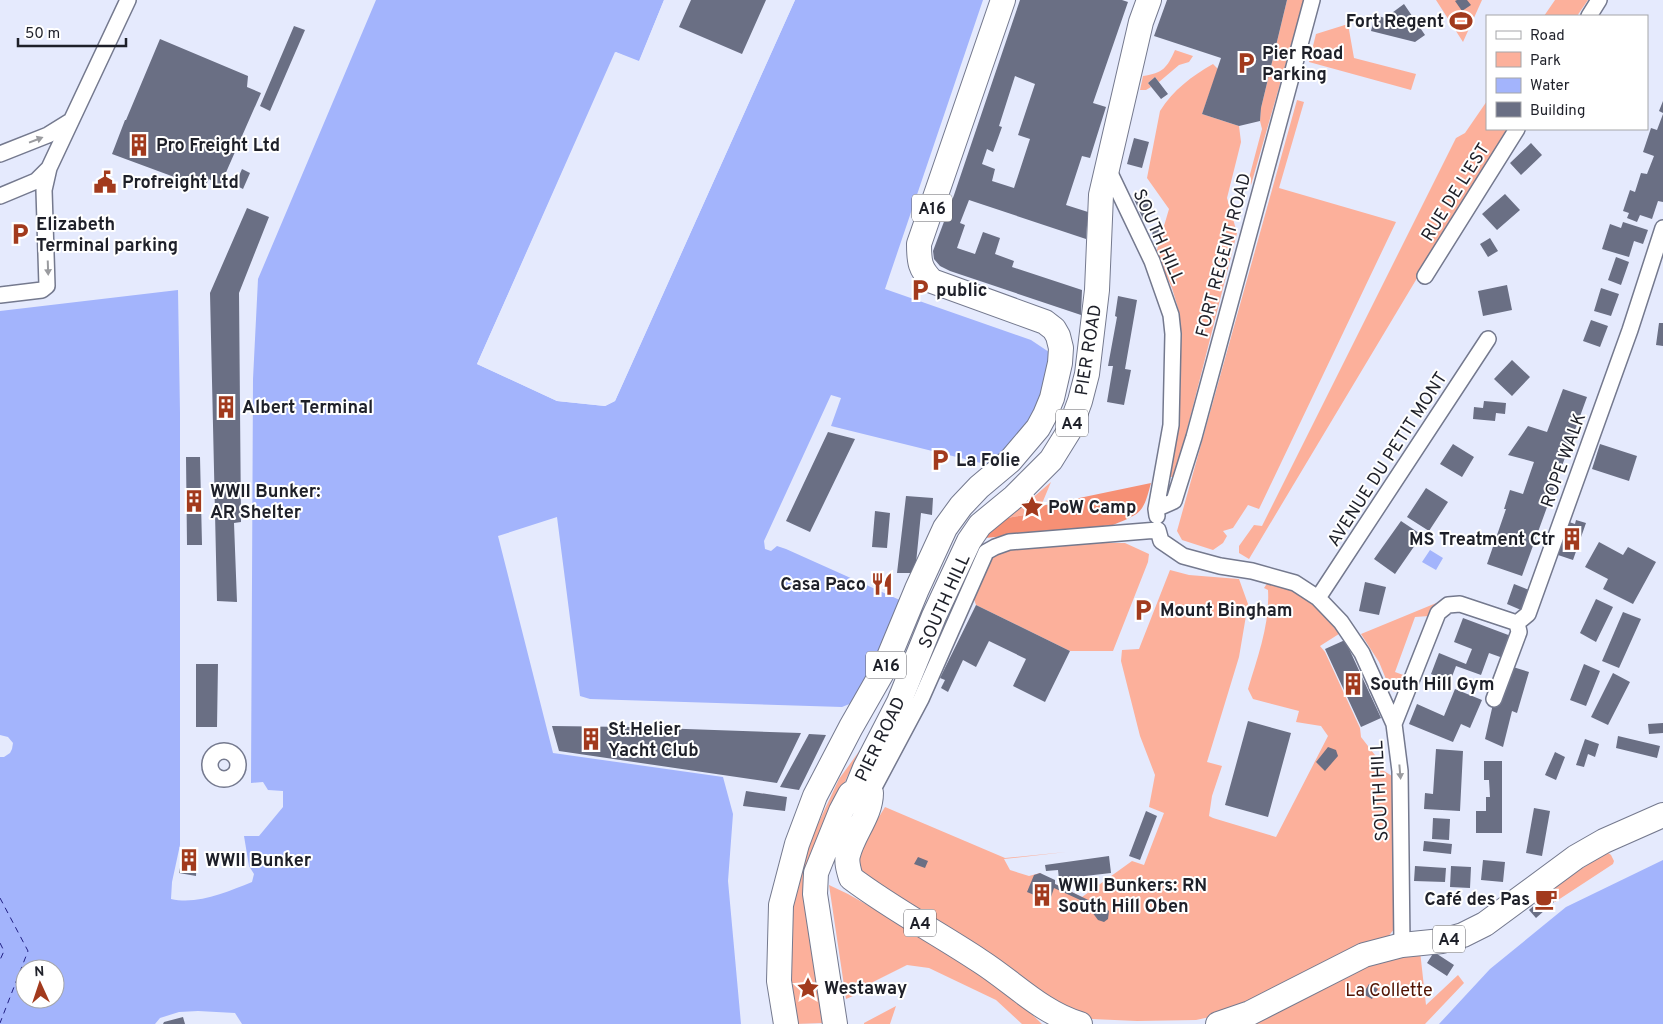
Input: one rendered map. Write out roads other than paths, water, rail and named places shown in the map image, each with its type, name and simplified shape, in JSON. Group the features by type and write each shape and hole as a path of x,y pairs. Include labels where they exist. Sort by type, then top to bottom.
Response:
{"main road":[{"name":"A16","path":"786,1024 779,981 781,905 796,844 815,796 884,671 917,589 945,528 961,506 979,487 1010,461 1038,428 1052,398 1060,362 1061,348 1058,336 1054,329 1045,322 932,281 923,272 919,258 920,244 1003,0"},
{"name":"PIER ROAD","path":"863,792 865,768 900,702 934,616 969,541 980,526 1014,498 1051,460 1070,431 1087,374 1097,290 1100,208 1107,167 1149,0"},
{"name":"A4","path":"863,792 871,804 847,856 851,878 982,962 1051,1012 1072,1023"},
{"path":"835,1024 815,894 816,873 841,811 850,794 863,792"},
{"name":"A4","path":"1218,1024 1250,1014 1364,955 1402,945 1442,941 1462,935 1485,924 1576,857 1604,841 1663,815"}],"street":[{"path":"0,295 42,290 47,286 44,190 49,168 128,0"},
{"name":"FORT REGENT ROAD","path":"1156,509 1174,501 1194,436 1312,0"},
{"path":"1590,15 1599,0"},
{"path":"0,154 48,135 69,122"},
{"name":"RUE DE L'EST","path":"1425,276 1516,130"},
{"name":"SOUTH HILL","path":"1107,167 1152,261 1171,315 1173,334 1171,425 1156,509 1161,541 1183,556 1220,566 1252,571 1295,583 1318,598 1340,622 1362,653 1394,724 1400,771 1402,945"},
{"path":"0,196 36,181 49,168"},
{"name":"ROPE WALK","path":"1494,699 1519,632 1517,623 1528,614 1630,330 1663,228"},
{"name":"AVENUE DU PETIT MONT","path":"1318,598 1488,339"},
{"name":"SOUTH HILL","path":"863,792 921,699 986,552 995,546 1009,542 1158,530"},
{"path":"1394,724 1438,614 1448,605 1460,604 1517,623"}],"water":[{"path":"376,0 664,0 639,62 615,52 477,364 557,401 605,406 615,401 795,0 983,0 885,289 1031,340 1049,352 1046,383 1028,429 989,465 831,426 841,398 831,395 764,541 765,549 771,551 777,546 786,549 902,601 882,652 852,703 842,707 590,699 580,696 557,517 498,536 553,753 723,777 733,814 728,881 741,1024 242,1024 235,1013 198,1011 179,1012 160,1018 155,1024 0,1024 0,311 178,290 180,413 180,845 172,882 171,899 202,899 252,882 254,874 249,866 244,836 259,836 283,807 283,791 268,790 263,782 251,783 253,379 258,279"},
{"path":"1430,550 1443,558 1436,570 1422,562"},
{"name":"La Collette","path":"1663,860 1663,1024 1439,1024 1490,969 1566,907"}],"place":[{"name":"Fort Regent","path":"1461,21"},
{"name":"Pier Road Parking","path":"1246,63"},
{"name":"Pro Freight Ltd","path":"139,145"},
{"name":"Profreight Ltd","path":"105,182"},
{"name":"Elizabeth Terminal parking","path":"20,234"},
{"name":"public","path":"920,290"},
{"name":"Albert Terminal","path":"226,407"},
{"name":"La Folie","path":"940,460"},
{"name":"WWII Bunker: AR Shelter","path":"194,501"},
{"name":"PoW Camp","path":"1032,507"},
{"name":"MS Treatment Ctr","path":"1572,539"},
{"name":"Casa Paco","path":"882,584"},
{"name":"Mount Bingham","path":"1143,610"},
{"name":"South Hill Gym","path":"1353,684"},
{"name":"St.Helier Yacht Club","path":"591,739"},
{"name":"WWII Bunker","path":"189,860"},
{"name":"WWII Bunkers: RN South Hill Oben","path":"1042,895"},
{"name":"Café des Pas","path":"1546,899"},
{"name":"Westaway","path":"808,988"}]}
